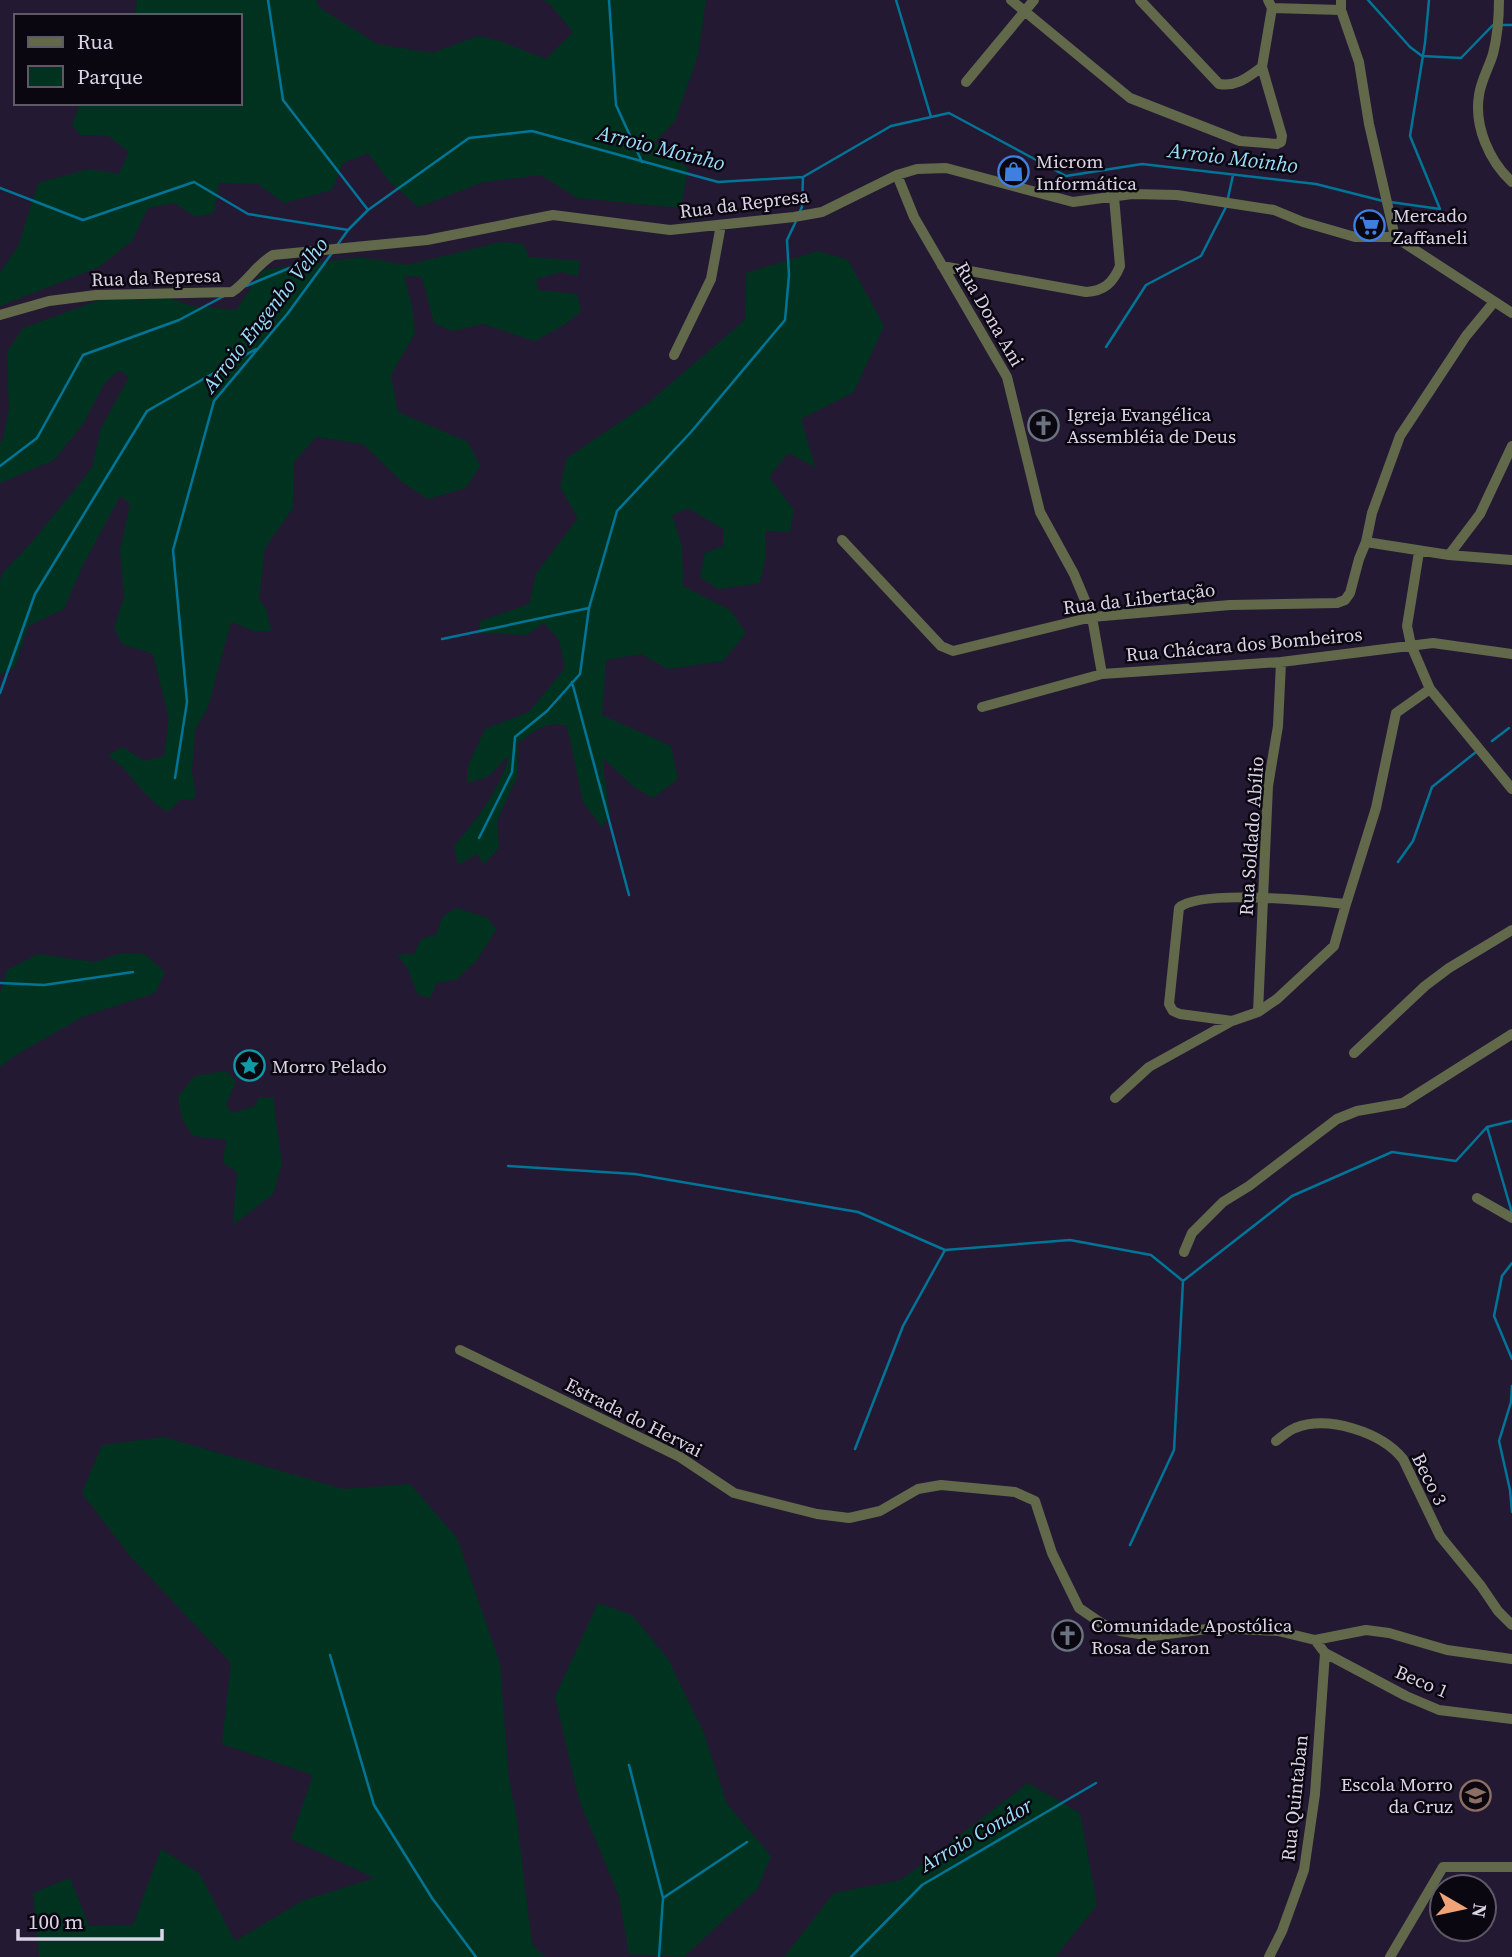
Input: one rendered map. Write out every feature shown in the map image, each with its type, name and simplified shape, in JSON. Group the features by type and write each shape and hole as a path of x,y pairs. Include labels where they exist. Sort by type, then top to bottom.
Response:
{"street":[{"path":"1011,0 1130,98 1240,141 1277,144 1281,142 1282,136 1262,67 1270,4 1341,5 1360,62 1369,124 1395,237 1512,313"},
{"path":"966,82 1034,0"},
{"path":"1140,0 1219,84 1238,83 1262,67"},
{"path":"1499,0 1494,52 1479,93 1478,116 1484,141 1499,170 1512,182"},
{"name":"Rua da Represa","path":"0,315 50,301 96,295 232,292 241,286 260,263 273,255 427,240 553,215 670,230 822,212 897,175 918,169 946,167 1073,202 1132,194 1191,197 1273,210 1355,237 1395,237"},
{"name":"Rua Dona Ani","path":"897,175 914,217 1007,377 1040,512 1074,574 1092,618 1102,674"},
{"path":"942,266 1086,292 1100,291 1116,276 1120,266 1114,197"},
{"path":"674,355 711,279 721,225"},
{"name":"Rua da Libertação","path":"842,540 941,646 953,651 1092,618 1230,605 1337,603 1345,600 1350,593 1372,513 1400,436 1466,336 1494,302"},
{"path":"1449,555 1480,514 1512,446"},
{"path":"1366,542 1419,552 1512,560"},
{"path":"1419,552 1407,626 1411,645 1430,689 1512,789"},
{"name":"Rua Chácara dos Bombeiros","path":"982,707 1102,674 1281,662 1433,643 1512,654"},
{"name":"Rua Soldado Abílio","path":"1258,1012 1268,786 1278,726 1281,662"},
{"path":"1115,1098 1149,1067 1232,1021 1258,1012 1277,999 1328,954 1334,946 1376,808 1396,713 1430,689"},
{"path":"1232,1021 1180,1014 1173,1011 1169,1004 1179,908 1184,903 1208,900 1265,898 1346,904"},
{"path":"1354,1053 1425,986 1473,952 1512,930"},
{"path":"1184,1252 1192,1233 1223,1202 1337,1119 1357,1111 1403,1104 1512,1034"},
{"path":"1477,1198 1512,1218"},
{"name":"Estrada do Hervai","path":"460,1350 680,1457 734,1493 817,1514 849,1518 880,1511 918,1489 941,1485 1015,1492 1035,1501 1052,1553 1079,1608 1101,1623 1120,1631 1152,1636 1215,1628 1278,1631 1315,1640"},
{"name":"Beco 3","path":"1276,1441 1293,1429 1307,1425 1333,1424 1351,1427 1397,1451 1433,1526 1497,1612 1512,1626"},
{"path":"1325,1653 1315,1640 1366,1630 1389,1633 1447,1650 1512,1659"},
{"name":"Beco 1","path":"1325,1653 1438,1710 1512,1719"},
{"name":"Rua Quintaban","path":"1269,1957 1282,1931 1304,1870 1315,1794 1325,1653"},
{"path":"1390,1957 1443,1867 1512,1867"}],"green space":[{"path":"137,0 316,0 320,8 377,44 432,53 478,36 500,41 546,59 573,32 550,4 543,0 706,0 698,55 675,121 655,142 688,168 681,208 577,198 541,175 484,182 418,207 390,182 368,153 343,163 332,190 284,203 258,184 219,183 214,213 196,217 174,203 148,208 132,241 99,267 0,306 0,272 18,247 38,183 89,169 119,174 129,152 108,136 80,135 72,125 79,105 242,105 242,14 135,14"},
{"path":"501,242 523,244 529,257 580,261 578,276 561,272 536,279 538,290 577,294 581,311 567,323 535,341 483,324 452,331 434,323 422,277 404,276 412,306 415,333 391,375 398,412 468,442 480,466 466,488 428,499 402,482 363,444 316,437 294,462 293,508 265,548 259,599 267,611 271,631 255,631 231,622 208,707 195,730 192,771 196,798 180,800 168,812 151,799 108,755 123,747 144,761 164,756 169,719 153,654 122,644 114,628 124,597 120,550 130,504 120,496 82,567 64,609 28,626 15,667 0,674 2,574 32,542 92,468 101,428 129,377 119,370 104,384 83,424 54,460 0,483 0,442 3,440 9,409 7,352 23,328 105,298 156,293 191,306 236,310 263,270 360,257 407,265"},
{"path":"818,251 848,260 884,326 854,392 801,419 815,467 788,453 769,477 794,510 790,532 765,531 766,555 760,583 718,589 700,577 705,553 723,546 723,529 688,508 672,515 682,546 683,586 730,610 746,633 723,661 668,669 641,654 606,660 602,715 671,746 678,779 653,798 634,787 604,759 610,815 602,827 583,802 567,726 553,724 541,728 518,743 517,777 497,821 499,848 484,864 477,854 458,865 454,846 494,792 509,755 488,777 467,783 467,768 485,729 529,712 565,668 559,640 544,623 527,635 480,633 479,622 529,604 536,574 578,518 560,487 567,458 648,403 745,320 746,273"},
{"path":"457,908 488,918 496,930 477,960 456,980 436,983 431,998 418,995 407,967 397,955 414,954 421,939 436,935 443,916"},
{"path":"121,953 144,954 165,972 155,993 84,1016 0,1067 0,994 7,970 38,954 95,962"},
{"path":"226,1071 236,1081 226,1105 232,1113 255,1106 259,1097 273,1097 282,1164 273,1194 233,1225 237,1172 223,1163 226,1140 193,1136 182,1119 178,1097 195,1076"},
{"path":"164,1437 343,1489 410,1484 457,1538 500,1664 509,1780 516,1813 532,1944 545,1957 39,1957 33,1893 70,1878 89,1926 133,1925 161,1849 199,1873 235,1941 304,1900 375,1878 291,1839 313,1775 222,1744 231,1663 130,1556 82,1493 102,1445"},
{"path":"598,1603 632,1615 668,1659 703,1731 727,1804 771,1856 758,1888 684,1957 629,1954 619,1896 579,1800 555,1697"},
{"path":"1028,1783 1080,1813 1097,1905 1055,1957 784,1957 834,1893 901,1880"}],"waterway":[{"path":"268,0 283,100 368,210"},
{"path":"609,0 616,105 642,162"},
{"path":"896,0 931,117"},
{"path":"1368,0 1410,47 1422,56 1461,58 1493,25"},
{"path":"1390,202 1440,209 1410,136 1429,0"},
{"path":"1502,25 1512,25"},
{"name":"Arroio Moinho","path":"338,244 368,210 469,138 532,131 718,182 803,177 891,126 949,113 1066,176 1142,164 1316,184 1383,201"},
{"path":"1228,198 1233,175"},
{"path":"799,213 802,207 803,177"},
{"path":"0,188 83,220 194,182 248,214 348,230"},
{"path":"1106,347 1146,285 1201,256 1227,205"},
{"path":"479,838 512,772 515,737 547,711 580,674 589,608 617,511 691,432 785,320 789,275 787,240 797,219"},
{"name":"Arroio Engenho Velho","path":"175,778 187,702 173,550 214,401 288,313 332,253"},
{"path":"246,286 321,255"},
{"path":"0,466 37,438 83,355 179,320 224,296"},
{"path":"0,693 35,594 147,411 256,349"},
{"path":"442,639 589,608"},
{"path":"572,682 629,895"},
{"path":"1492,741 1509,728"},
{"path":"1398,862 1413,841 1432,787 1476,752"},
{"path":"0,983 44,985 133,972"},
{"path":"508,1166 635,1174 858,1212 945,1250 1070,1240 1151,1255 1183,1281 1292,1196 1392,1152 1456,1161 1487,1127 1512,1121"},
{"path":"1487,1127 1512,1213"},
{"path":"855,1449 903,1326 945,1250"},
{"path":"1512,1263 1502,1276 1494,1316 1512,1359"},
{"path":"1130,1545 1174,1450 1183,1281"},
{"path":"1512,1386 1511,1402 1499,1441 1512,1512"},
{"path":"330,1655 374,1805 432,1898 476,1957"},
{"path":"629,1765 663,1898 659,1957"},
{"name":"Arroio Condor","path":"851,1957 922,1885 1096,1783"},
{"path":"663,1898 747,1842"}],"place":[{"name":"Microm Informática","path":"1013,172"},
{"name":"Mercado Zaffaneli","path":"1370,226"},
{"name":"Igreja Evangélica Assembléia de Deus","path":"1044,425"},
{"name":"Morro Pelado","path":"249,1066"},
{"name":"Comunidade Apostólica Rosa de Saron","path":"1068,1636"},
{"name":"Escola Morro da Cruz","path":"1476,1795"}]}
